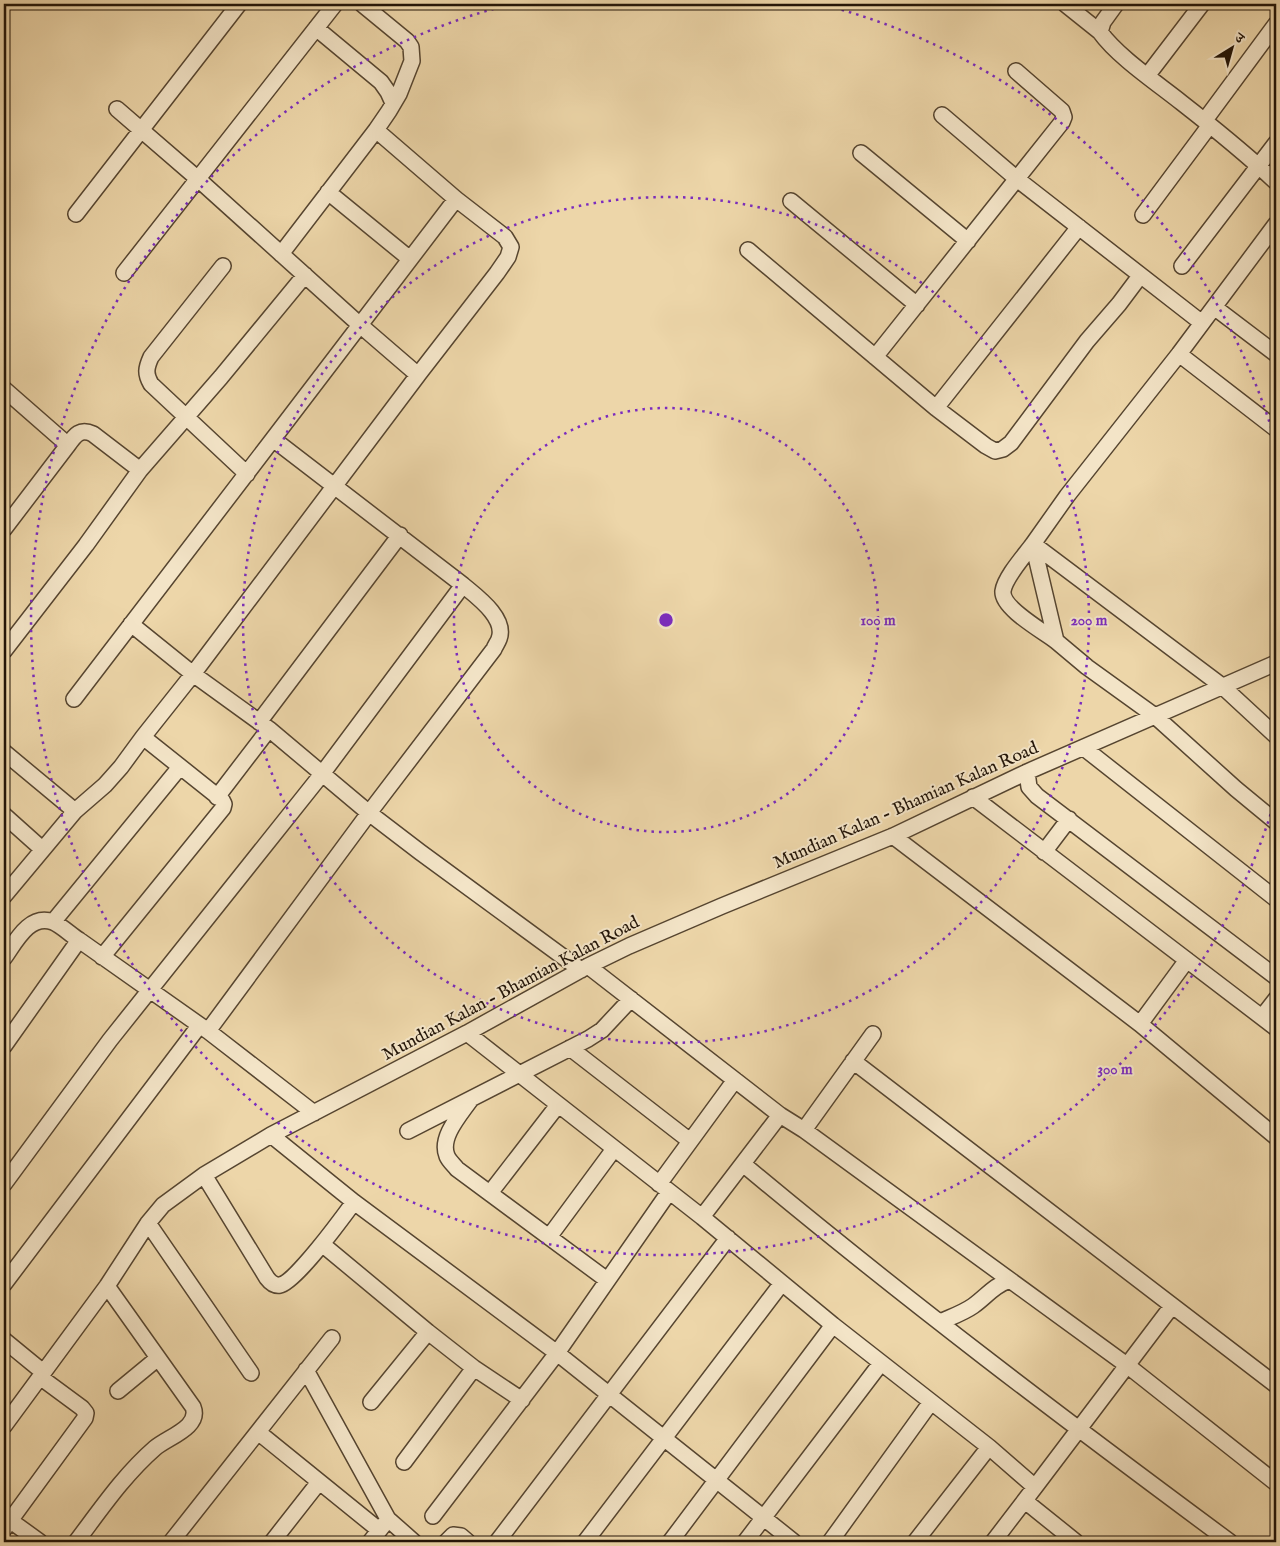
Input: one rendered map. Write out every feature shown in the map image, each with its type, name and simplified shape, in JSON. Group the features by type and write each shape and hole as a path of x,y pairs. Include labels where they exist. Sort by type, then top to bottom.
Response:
{"street":[{"path":"76,214 239,4"},
{"path":"124,273 335,4"},
{"path":"280,254 376,130 391,97 412,61 411,47 407,41 362,4"},
{"path":"1065,4 1100,32 1107,41 1147,76 1208,123 1276,182"},
{"path":"1100,32 1103,22 1116,4"},
{"path":"1147,76 1202,4"},
{"path":"1143,215 1276,24"},
{"path":"316,28 381,82 391,97"},
{"path":"875,357 1062,122 1064,117 1062,112 1016,72"},
{"path":"117,110 198,179 418,375"},
{"path":"942,116 1017,179 1202,323"},
{"path":"5,893 75,811 105,785 121,767 194,674 418,375 498,273 508,257 511,247 505,237 456,199 376,130"},
{"path":"1182,266 1276,143"},
{"path":"861,153 968,241"},
{"path":"328,192 410,259"},
{"path":"74,699 456,199"},
{"path":"791,200 917,305"},
{"path":"1276,224 1179,354 1067,496 1007,580 1003,591 1005,600 1013,610 1155,716 1236,789 1276,822"},
{"path":"936,408 1078,227"},
{"path":"748,250 936,408 995,451 1004,449 1011,442 1087,341 1140,276"},
{"path":"223,266 151,357 146,376 151,384 247,474"},
{"path":"4,651 140,470 305,275"},
{"path":"1214,307 1276,354"},
{"path":"1179,354 1276,429"},
{"path":"7,397 68,446"},
{"path":"4,529 75,435 82,431 93,434 140,470"},
{"path":"4,1284 369,813 494,649 500,637 497,620 486,605 400,535 273,439"},
{"path":"217,797 264,726 400,535"},
{"path":"1033,544 1056,641"},
{"path":"1033,544 1222,686 1276,736"},
{"path":"4,1184 110,1040 322,774 463,585"},
{"path":"132,624 194,674 264,726 369,813 420,852 631,999 780,1114 1128,1366 1276,1483"},
{"name":"Mundian Kalan - Bhamian Kalan Road","path":"4,1426 107,1286 148,1223 163,1205 204,1175 271,1135 629,946 893,836 1027,772 1276,663"},
{"path":"102,957 224,808 224,804 217,797 143,737"},
{"path":"1084,748 1276,899"},
{"path":"4,752 75,811"},
{"path":"53,922 180,768"},
{"path":"1027,772 1029,787 1037,796 1276,977"},
{"path":"972,797 1276,1028"},
{"path":"4,815 42,849"},
{"path":"1044,852 1069,820"},
{"path":"893,836 1140,1024 1276,1137"},
{"path":"4,958 28,926 39,920 53,922 204,1028 314,1113"},
{"path":"4,1046 79,940"},
{"path":"1140,1024 1187,960"},
{"path":"408,1132 602,1030 631,999"},
{"path":"1262,1017 1276,999"},
{"path":"467,1033 728,1238 1035,1487"},
{"path":"804,1130 873,1034"},
{"path":"570,1048 690,1141"},
{"path":"853,1061 1276,1385"},
{"path":"433,1516 557,1353 607,1280 664,1188 690,1141 735,1080"},
{"path":"471,1099 449,1133 445,1145 447,1157 457,1169 607,1280"},
{"path":"490,1194 558,1105"},
{"path":"702,1218 780,1114"},
{"path":"271,1135 354,1202 610,1394 794,1542"},
{"path":"549,1237 614,1149"},
{"path":"743,1164 940,1322 1079,1430 1230,1542"},
{"path":"204,1175 267,1278 272,1284 279,1286 287,1282 322,1244 354,1202"},
{"path":"148,1223 251,1372"},
{"path":"497,1542 728,1238"},
{"path":"322,1244 474,1368 522,1400"},
{"path":"940,1322 971,1307 999,1284 1010,1280"},
{"path":"585,1542 782,1283"},
{"path":"76,1542 140,1461 162,1442 190,1425 196,1414 193,1407 107,1286"},
{"path":"994,1542 1172,1306"},
{"path":"670,1542 833,1325"},
{"path":"371,1402 428,1332"},
{"path":"171,1542 332,1338"},
{"path":"4,1340 86,1413 85,1418 6,1522 40,1542"},
{"path":"118,1391 158,1358"},
{"path":"745,1542 881,1363"},
{"path":"404,1462 474,1368"},
{"path":"306,1370 384,1524"},
{"path":"830,1542 931,1402"},
{"path":"258,1432 320,1482 414,1542"},
{"path":"915,1542 989,1448"},
{"path":"272,1542 320,1482"},
{"path":"1025,1501 1076,1542"},
{"path":"370,1542 384,1524"},
{"path":"446,1542 453,1535 461,1536 468,1542"}]}
